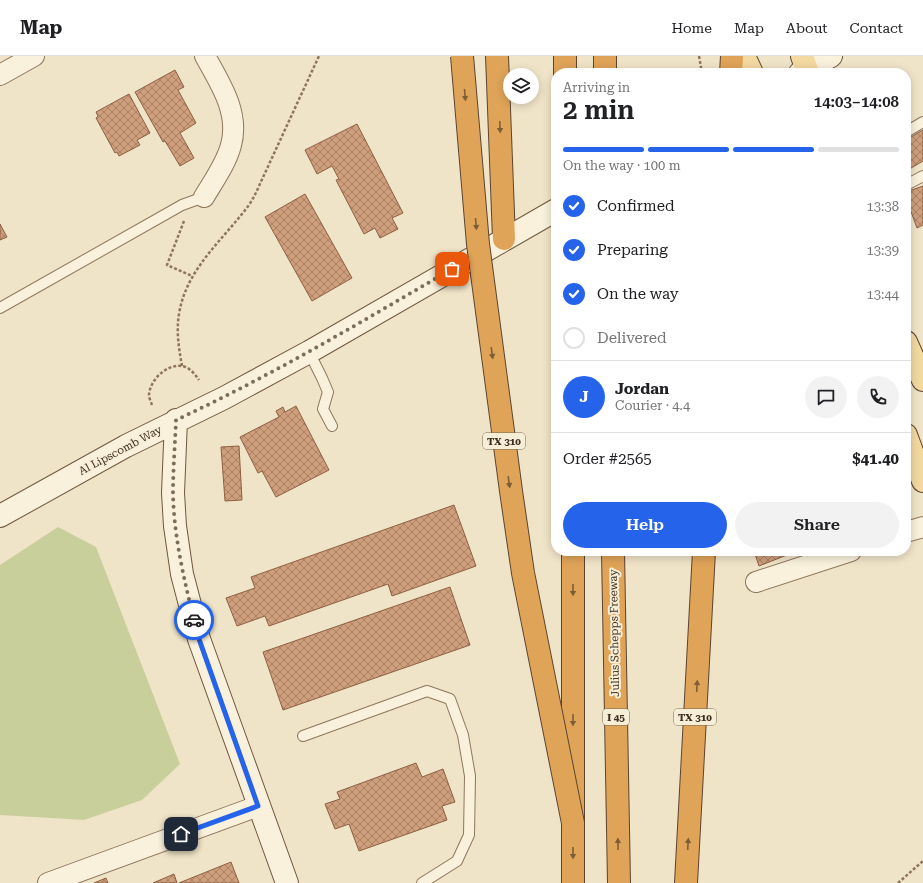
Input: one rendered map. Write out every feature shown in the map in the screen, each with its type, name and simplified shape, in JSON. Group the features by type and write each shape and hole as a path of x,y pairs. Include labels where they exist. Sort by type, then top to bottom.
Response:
{"highway":[{"name":"TX 310","path":"462,56 478,244 511,491 523,573 573,822"},
{"path":"565,56 565,68"},
{"path":"604,56 605,68"},
{"path":"731,68 732,56"},
{"path":"497,65 504,239"},
{"path":"573,556 573,883"},
{"name":"Julius Schepps Freeway","path":"613,556 619,883"},
{"name":"TX 310","path":"686,883 704,556"}],"main road":[{"path":"744,56 750,68"},
{"path":"804,68 831,56"},
{"name":"Al Lipscomb Way","path":"0,516 126,446 176,420 224,398 309,352 551,213"},
{"path":"911,353 923,380"},
{"path":"176,420 173,493 175,526 182,574 199,639 287,883"},
{"path":"911,449 923,481"}],"street":[{"path":"0,75 34,56"},
{"path":"204,197 228,154 233,136 232,114 226,94 205,56"},
{"path":"911,531 923,527"},
{"path":"756,582 836,556"},
{"path":"48,883 258,806"}],"lane":[{"path":"911,129 923,122"},
{"path":"911,182 923,176"},
{"path":"0,308 182,205 204,197"},
{"path":"309,352 328,392 324,409 332,426"},
{"path":"303,736 427,691 450,699 464,735 470,776 469,835 457,861 422,883"}],"path":[{"path":"182,366 177,330 181,300 192,276 202,262 250,204 319,56"},
{"path":"699,56 701,68"},
{"path":"192,276 167,265 189,210 204,197"},
{"path":"152,405 149,396 151,386 157,377 166,370 174,366 182,366 192,372 200,380"},
{"path":"898,883 923,861"}],"green space":[{"path":"58,527 96,547 180,764 142,800 84,820 0,815 0,565"}],"building":[{"path":"175,70 184,87 178,90 196,123 180,133 194,158 180,166 165,141 163,142 135,92"},
{"path":"129,94 150,133 137,140 140,145 119,156 117,152 115,153 96,118 98,116 96,112"},
{"path":"357,124 403,213 392,218 398,229 380,238 375,228 364,234 336,180 339,179 332,166 317,174 305,150"},
{"path":"923,130 923,161 911,168 911,137"},
{"path":"923,186 923,225 917,228 911,212 911,190"},
{"path":"305,194 352,278 312,301 265,217"},
{"path":"0,224 7,237 0,240"},
{"path":"296,406 329,470 276,497 262,471 258,473 240,437 279,417 276,411 283,407 285,412"},
{"path":"239,446 242,500 225,501 221,447"},
{"path":"454,505 476,566 392,596 388,584 269,626 265,616 237,626 226,598 255,588 251,577"},
{"path":"756,556 784,556 759,566"},
{"path":"450,587 470,645 283,710 263,652"},
{"path":"416,763 422,777 443,769 455,802 442,806 447,820 359,851 349,824 335,829 325,804 340,799 337,792"},
{"path":"231,862 239,883 179,883"},
{"path":"174,874 177,883 153,883"},
{"path":"106,878 108,883 94,883"}],"way so far":[{"path":"194,620 182,574 175,526 173,493 176,420 224,398 309,352 452,269"}],"route":[{"path":"181,834 258,806 199,639 194,620"}]}
